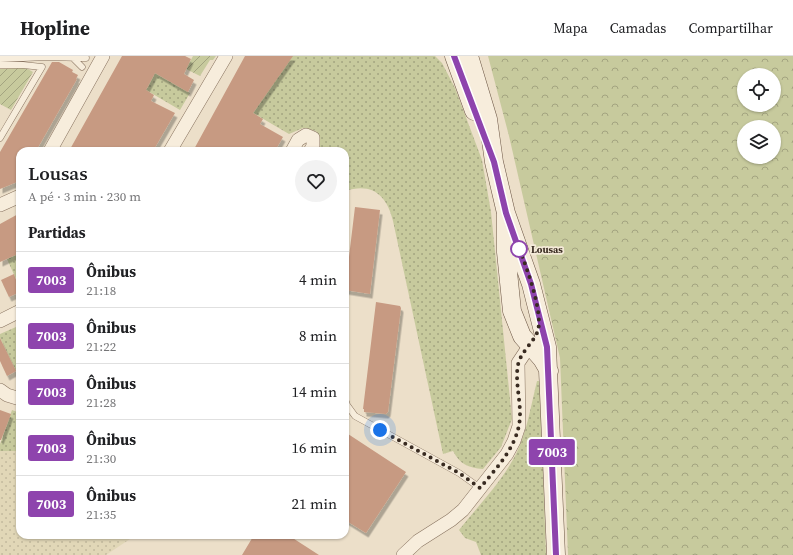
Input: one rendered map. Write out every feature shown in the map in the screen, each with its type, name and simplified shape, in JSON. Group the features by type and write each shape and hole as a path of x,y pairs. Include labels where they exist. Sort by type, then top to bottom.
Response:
{"street":[{"path":"52,147 103,56"},
{"path":"172,147 226,56"},
{"path":"457,58 494,162 506,213 527,270 547,347 550,374 556,555"},
{"path":"294,147 298,140 306,135 313,138 312,147"},
{"path":"0,205 16,198"},
{"path":"506,213 508,273 512,310 530,352 547,366 550,374"},
{"path":"508,273 527,270"},
{"path":"0,321 16,314"},
{"path":"402,555 418,541 451,520 463,510 507,454 514,441 519,426 518,363 530,352 538,332 539,319"},
{"path":"0,390 7,395 16,398"}],"lane":[{"path":"72,57 82,67"},
{"path":"0,59 86,58"},
{"path":"0,65 42,66 0,138"},
{"path":"349,408 355,416 459,473 483,484"}],"shaded area":[{"path":"16,450 16,539 130,539 106,555 0,555 0,451"}],"green space":[{"path":"193,56 216,56 213,60 210,60 200,76 186,69"},
{"path":"292,56 435,56 442,63 455,88 482,160 491,212 512,419 501,447 483,469 473,468 465,464 453,451 443,454 393,221 387,204 383,198 371,190 363,188 349,190 349,147 319,147 320,137 316,131 303,128 289,134 253,113"},
{"path":"488,56 793,56 793,555 568,555 560,358 509,136"},
{"path":"26,68 33,72 11,110 0,104 0,69"},
{"path":"155,73 190,93 180,110 146,90"},
{"path":"16,255 16,279 7,259"},
{"path":"16,327 16,371 0,338 0,334"},
{"path":"537,381 539,381 540,385 546,555 481,555 476,542 465,538 459,530 497,484 516,454 526,428"},
{"path":"12,410 16,412 16,451 0,451 0,444"}],"building":[{"path":"122,56 185,56 191,59 184,74 194,80 188,92 155,73 146,90 154,95 151,101 175,113 155,147 71,147"},
{"path":"245,56 293,56 253,113 263,119 260,124 283,137 277,147 195,147"},
{"path":"52,62 59,62 73,70 72,72 78,75 77,79 38,147 16,147 16,182 0,189 0,152"},
{"path":"355,207 380,210 370,294 349,291 349,257"},
{"path":"16,215 16,255 0,262 0,224"},
{"path":"14,274 16,280 16,294 9,297 1,280"},
{"path":"376,302 400,306 401,308 388,412 386,414 364,412 363,409"},
{"path":"0,338 16,371 7,376 0,361"},
{"path":"0,410 11,414 1,440 0,440"},
{"path":"349,435 406,472 366,533 349,522"},
{"path":"252,539 294,539 319,555 242,555"}],"bus line":[{"name":"7003","path":"454,56 455,63 494,162 506,213 531,284 547,347 549,360 556,555"}],"place":[{"name":"Lousas","path":"519,249"}],"route":[{"path":"380,430 459,473 480,488 507,454 514,441 519,426 518,363 538,332 539,326 539,319 531,284 519,249"}]}
